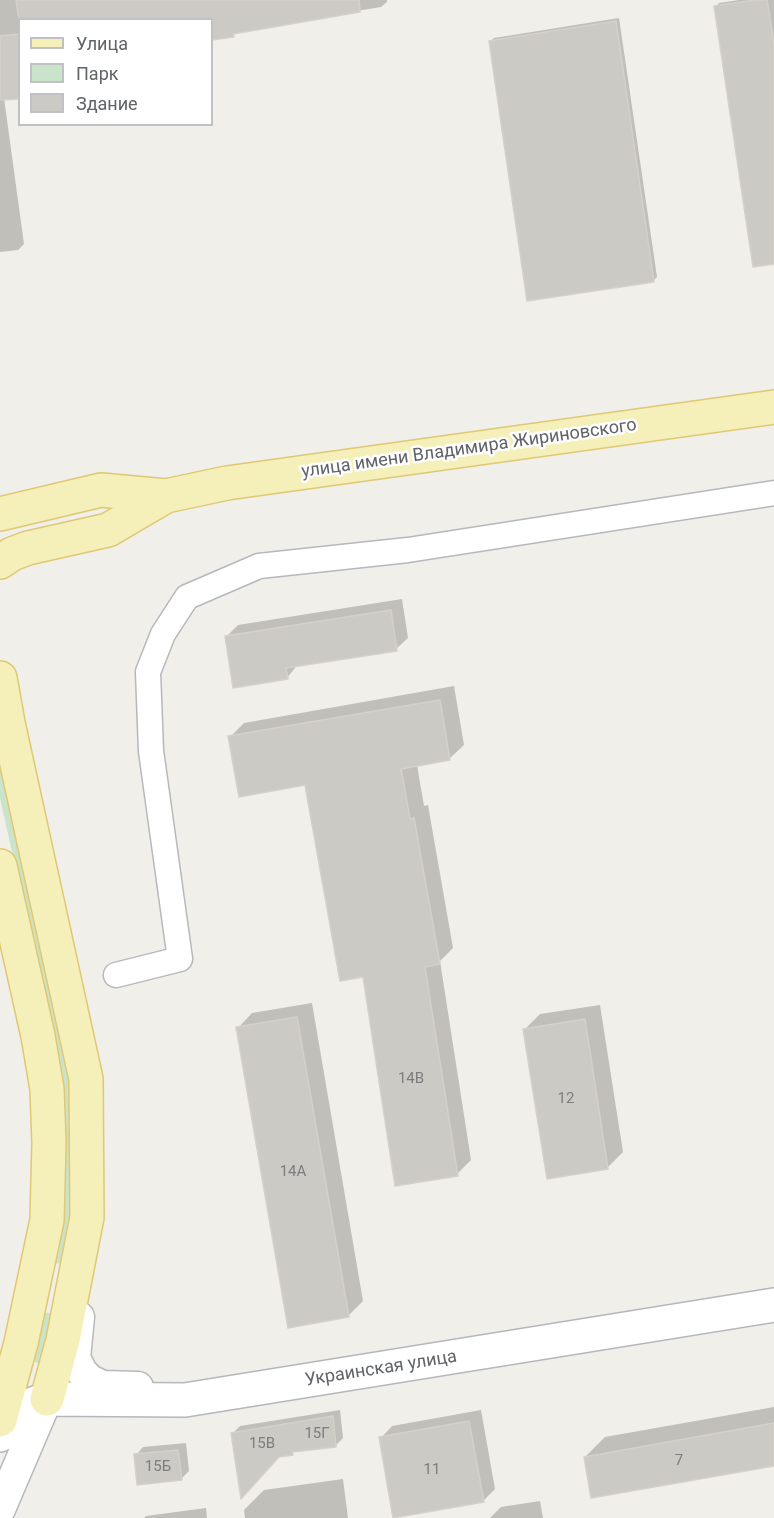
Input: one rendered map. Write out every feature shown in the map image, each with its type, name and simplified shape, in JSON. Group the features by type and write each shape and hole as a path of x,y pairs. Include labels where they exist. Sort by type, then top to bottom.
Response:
{"main road":[{"name":"улица имени Владимира Жириновского","path":"0,514 101,490 166,496 227,483 774,407"},
{"name":"улица имени Владимира Жириновского","path":"0,562 28,548 108,530 166,496"},
{"path":"0,678 86,1079 87,1217 63,1340 47,1399 30,1405 12,1428 0,1436"},
{"path":"0,866 40,1046 47,1089 49,1143 47,1221 21,1343 0,1420"},
{"name":"Украинская улица","path":"47,1399 185,1400 774,1305"}],"street":[{"path":"116,975 180,959 151,751 148,672 163,634 187,597 259,566 408,550 774,493"},
{"path":"87,1217 88,1268 75,1342 75,1358 82,1372 90,1380 103,1386 246,1390"},
{"path":"0,1509 47,1399"}],"green space":[{"path":"0,747 69,1065 73,1202 63,1264 53,1263 60,1067 0,798"},
{"path":"43,1312 53,1314 41,1362 38,1363 33,1361"}],"building":[{"path":"16,0 359,0 360,12 233,34 234,37 213,40 213,18 19,18"},
{"path":"767,0 774,44 774,264 753,267 714,6"},
{"path":"616,21 654,282 527,301 489,41"},
{"path":"18,34 18,99 0,100 0,36"},
{"path":"391,610 397,651 286,668 288,679 233,688 225,636"},
{"path":"440,700 450,760 401,769 410,819 414,818 440,964 425,967 458,1176 395,1186 363,977 340,981 305,785 239,797 228,736"},
{"path":"297,1017 349,1317 288,1328 236,1027"},
{"path":"585,1019 608,1169 547,1179 523,1029"},
{"path":"333,1416 336,1447 292,1452 293,1455 279,1457 241,1499 231,1433"},
{"path":"469,1421 484,1502 393,1518 379,1437"},
{"path":"774,1423 774,1466 591,1498 584,1457"},
{"path":"178,1450 182,1480 137,1485 134,1454"}]}
